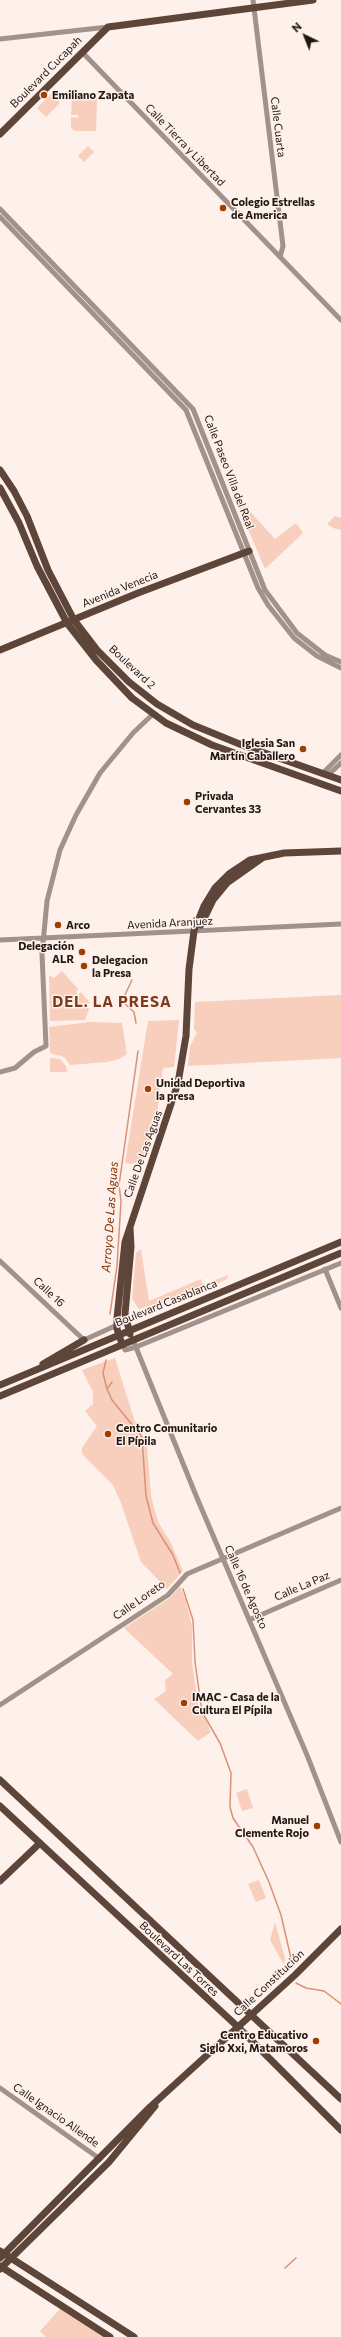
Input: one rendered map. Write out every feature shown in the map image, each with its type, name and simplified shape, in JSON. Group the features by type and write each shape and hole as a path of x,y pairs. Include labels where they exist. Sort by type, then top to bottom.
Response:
{"main road":[{"path":"108,27 253,4 313,0"},
{"name":"Boulevard Cucapah","path":"0,134 108,27"},
{"name":"Boulevard 2","path":"0,470 14,491 27,516 70,621 138,691 170,712 217,736 341,780"},
{"name":"Boulevard 2","path":"0,488 87,651 117,684 153,714 212,745 341,791"},
{"name":"Avenida Venecia","path":"0,650 247,552"},
{"name":"Calle De Las Aguas","path":"122,1344 118,1335 117,1324 125,1242 139,1195 174,1102 182,1065 187,1016 189,969 195,934 208,900 223,880 242,864 263,857 284,853 341,851"},
{"name":"Calle De Las Aguas","path":"130,1227 131,1247 126,1321 133,1340"},
{"name":"Boulevard Casablanca","path":"0,1385 341,1242"},
{"name":"Boulevard Casablanca","path":"0,1396 341,1253"},
{"path":"32,1371 67,1348 84,1340"},
{"name":"Boulevard Las Torres","path":"0,1781 341,2099"},
{"name":"Boulevard Las Torres","path":"0,1806 238,2027 341,2130"},
{"path":"0,1881 40,1843"},
{"name":"Calle Constitución","path":"2,2254 157,2102 251,2015 341,1928"},
{"name":"Calle Constitución","path":"1,2267 13,2258 109,2162 150,2115 157,2102"},
{"path":"2,2254 13,2258 134,2337"},
{"path":"1,2267 110,2337"}],"street":[{"name":"Calle Cuarta","path":"253,4 283,246 280,256"},
{"path":"0,39 108,27"},
{"name":"Calle Tierra y Libertad","path":"82,52 341,320"},
{"name":"Calle Paseo Villa del Real","path":"0,209 193,409 247,552 258,588 282,625 317,656 341,668"},
{"name":"Calle Paseo Villa del Real","path":"0,217 186,410 262,585 288,624 314,647 341,662"},
{"path":"0,1072 15,1068 34,1052 46,1046 41,972 43,939 47,901 60,850 76,815 100,774 111,758 153,714"},
{"path":"326,774 341,755"},
{"path":"326,774 341,763"},
{"name":"Avenida Aranjuez","path":"0,940 195,934 341,924"},
{"name":"Calle 16","path":"0,1261 84,1340"},
{"path":"122,1344 125,1350 136,1347 341,1263"},
{"path":"325,1269 341,1308"},
{"path":"84,1340 126,1321"},
{"name":"Calle 16 de Agosto","path":"133,1340 223,1559 307,1755 341,1842"},
{"name":"Calle Loreto","path":"0,1705 168,1595 184,1576 341,1508"},
{"name":"Calle La Paz","path":"249,1620 341,1580"},
{"name":"Calle Ignacio Allende","path":"0,2088 100,2158"}],"shaded area":[{"path":"51,94 60,103 46,117 37,108"},
{"path":"72,98 97,99 96,131 74,131 71,127 71,117 78,118 78,115 71,115"},
{"path":"88,146 94,152 84,162 78,156"},
{"path":"241,506 245,506 275,539 296,523 303,533 265,569 241,513"},
{"path":"335,516 341,518 341,530 333,528 327,524"},
{"path":"62,971 78,989 76,992 78,995 81,992 90,1003 86,1004 89,1010 85,1020 50,1021 49,975 54,978"},
{"path":"341,995 341,1058 188,1066 190,1046 197,1033 194,1029 195,1002"},
{"name":"Unidad Deportiva la presa","path":"179,1020 174,1067 163,1068 155,1129 143,1160 131,1164 125,1163 148,1021"},
{"path":"90,1022 122,1023 127,1054 119,1059 107,1062 70,1065 64,1057 50,1053 49,1027"},
{"path":"50,1058 60,1059 66,1066 67,1072 50,1072"},
{"path":"141,1249 149,1301 201,1279 203,1285 228,1275 227,1279 203,1290 201,1288 155,1306 154,1304 139,1309 132,1299 136,1253"},
{"path":"115,1358 134,1419 147,1445 151,1496 158,1522 171,1543 183,1571 167,1589 141,1562 121,1503 113,1485 82,1454 82,1448 97,1426 85,1411 93,1404 93,1392 82,1370"},
{"path":"180,1586 186,1601 192,1626 192,1662 198,1704 211,1732 198,1741 154,1699 166,1691 165,1680 173,1674 124,1628 171,1597"},
{"path":"247,1789 253,1808 242,1811 236,1793"},
{"path":"259,1880 266,1898 256,1902 248,1884"},
{"path":"275,1922 285,1958 284,1965 270,1940"},
{"path":"60,2309 104,2337 46,2337 40,2331"}],"waterway":[{"path":"132,980 123,999 124,1003 134,1012 136,1023"},
{"name":"Arroyo De Las Aguas","path":"110,1314 117,1266 121,1201 119,1185 138,1051"},
{"path":"106,1360 103,1373 107,1389"},
{"name":"Arroyo De Las Aguas","path":"112,1382 107,1389 112,1400 142,1437 146,1496 153,1523 173,1555 180,1573"},
{"name":"Arroyo De Las Aguas","path":"183,1589 193,1620 195,1662 202,1712 220,1743 231,1773 230,1807 233,1818 253,1847 269,1882 281,1915 293,1967"},
{"name":"Arroyo De Las Aguas","path":"296,1983 306,1988 324,1991 341,2004"},
{"path":"285,2268 296,2258"}],"place":[{"name":"Emiliano Zapata","path":"44,95"},
{"name":"Colegio Estrellas de America","path":"223,208"},
{"name":"Iglesia San Martín Caballero","path":"303,749"},
{"name":"Privada Cervantes 33","path":"187,802"},
{"name":"Arco","path":"58,925"},
{"name":"Delegación ALR","path":"82,952"},
{"name":"Delegacion la Presa","path":"84,966"},
{"name":"Unidad Deportiva la presa","path":"148,1089"},
{"name":"Centro Comunitario El Pípila","path":"108,1434"},
{"name":"IMAC - Casa de la Cultura El Pípila","path":"184,1703"},
{"name":"Manuel Clemente Rojo","path":"317,1826"},
{"name":"Centro Educativo Siglo Xxi, Matamoros","path":"316,2041"}],"district":[{"name":"DEL. LA PRESA","path":"112,1002"}]}
